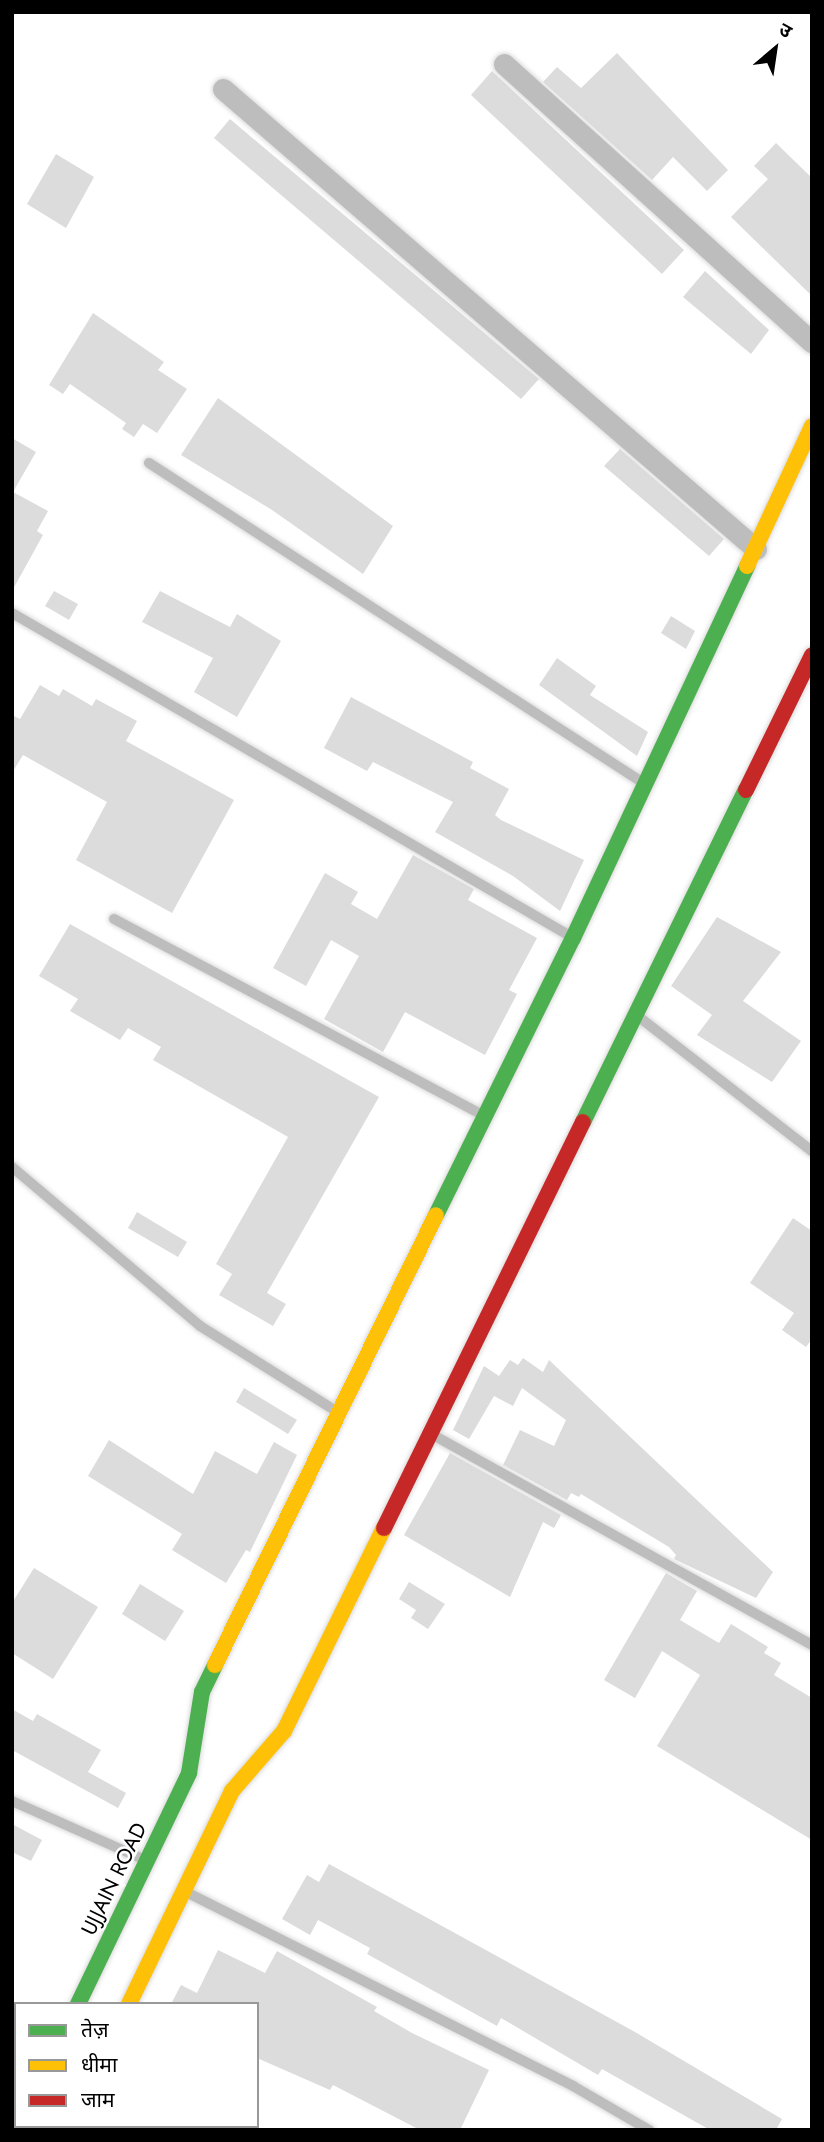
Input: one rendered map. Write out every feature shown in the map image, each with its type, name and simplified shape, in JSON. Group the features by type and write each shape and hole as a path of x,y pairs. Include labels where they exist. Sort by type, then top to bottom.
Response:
{"main road":[{"name":"UJJAIN ROAD","path":"79,2002 189,1773 202,1692 573,937 812,426"},
{"path":"130,2002 232,1791 284,1731 812,655"}],"street":[{"path":"504,64 812,342"},
{"path":"223,89 756,549"}],"lane":[{"path":"149,463 645,784"},
{"path":"12,612 573,937"},
{"path":"114,919 484,1116"},
{"path":"637,1016 812,1151"},
{"path":"12,1167 221,1342 339,1413"},
{"path":"432,1434 812,1645"},
{"path":"12,1801 146,1861"},
{"path":"184,1891 573,2086 649,2130"}],"building":[{"path":"617,53 728,170 707,191 673,157 652,180 543,82 557,67 581,88"},
{"path":"492,71 684,250 662,274 471,95"},
{"path":"230,119 539,379 521,399 214,138"},
{"path":"776,143 812,178 812,296 731,217 768,179 754,166"},
{"path":"56,154 94,177 66,228 27,204"},
{"path":"705,271 769,330 751,354 683,297"},
{"path":"93,313 164,362 158,370 187,389 157,433 143,424 134,437 122,429 126,423 70,384 63,394 49,385"},
{"path":"218,398 393,526 363,574 272,510 181,455"},
{"path":"12,438 36,452 13,492 48,511 37,531 43,535 12,591"},
{"path":"620,449 724,539 709,556 604,466"},
{"path":"54,591 78,604 69,620 45,606"},
{"path":"160,591 230,627 237,614 281,641 237,717 194,692 213,658 142,622"},
{"path":"671,616 695,631 686,649 661,633"},
{"path":"557,658 596,686 590,695 648,732 637,756 539,685"},
{"path":"40,685 59,696 63,689 92,706 96,699 137,721 126,741 234,800 172,913 76,860 107,802 23,755 12,773 12,715 20,719"},
{"path":"351,697 473,762 470,768 509,789 495,815 584,860 560,911 513,876 435,832 453,802 373,762 367,771 324,748"},
{"path":"413,855 474,889 468,900 537,938 509,990 517,994 485,1055 405,1012 383,1052 324,1019 359,956 331,940 306,986 273,968 325,873 358,892 351,904 377,919"},
{"path":"717,917 781,952 743,1001 801,1041 772,1082 697,1035 712,1015 671,986"},
{"path":"70,924 379,1097 267,1293 286,1304 273,1326 219,1295 232,1274 216,1264 288,1137 153,1060 161,1047 128,1028 120,1040 70,1011 78,999 39,976"},
{"path":"137,1212 187,1242 178,1257 128,1228"},
{"path":"793,1218 812,1231 812,1339 806,1347 782,1330 794,1313 750,1283"},
{"path":"523,1358 543,1372 549,1360 773,1572 756,1598 674,1559 676,1555 669,1547 581,1494 579,1497 571,1493 567,1500 503,1465 520,1430 554,1446 566,1420 522,1388 513,1406 494,1396 469,1439 453,1430 484,1366 499,1376 510,1360 518,1365"},
{"path":"244,1388 297,1420 288,1434 236,1402"},
{"path":"109,1440 193,1494 215,1451 257,1474 274,1442 297,1455 250,1552 246,1550 226,1583 172,1550 182,1534 88,1476"},
{"path":"450,1453 561,1515 554,1528 543,1522 510,1597 404,1535"},
{"path":"34,1568 98,1607 53,1679 12,1653 12,1603"},
{"path":"666,1573 697,1591 680,1620 719,1643 731,1624 768,1647 764,1653 781,1663 774,1675 812,1698 812,1840 657,1746 700,1675 662,1651 635,1698 604,1680"},
{"path":"409,1582 445,1604 428,1629 411,1618 416,1610 399,1599"},
{"path":"140,1584 184,1611 165,1641 122,1614"},
{"path":"12,1709 33,1721 37,1714 101,1750 88,1772 126,1793 118,1808 12,1750"},
{"path":"12,1824 42,1840 31,1861 12,1852"},
{"path":"329,1864 635,2032 782,2119 776,2130 710,2130 602,2069 598,2075 501,2018 497,2026 367,1954 370,1948 318,1920 310,1935 282,1919 307,1875 319,1882"},
{"path":"218,1950 265,1973 277,1951 377,2007 374,2011 412,2033 489,2070 460,2130 420,2130 333,2085 330,2090 259,2059 259,2002 172,2002 181,1985 197,1993"}],"traffic: fast":[{"path":"436,1215 573,938 747,566"},
{"path":"583,1122 746,790"},
{"path":"79,2002 189,1773 202,1692 215,1665"}],"traffic: slow":[{"path":"747,566 812,426"},
{"path":"215,1665 436,1215"},
{"path":"130,2002 232,1791 284,1731 384,1528"}],"traffic: jam":[{"path":"746,790 812,655"},
{"path":"384,1528 583,1122"}]}
